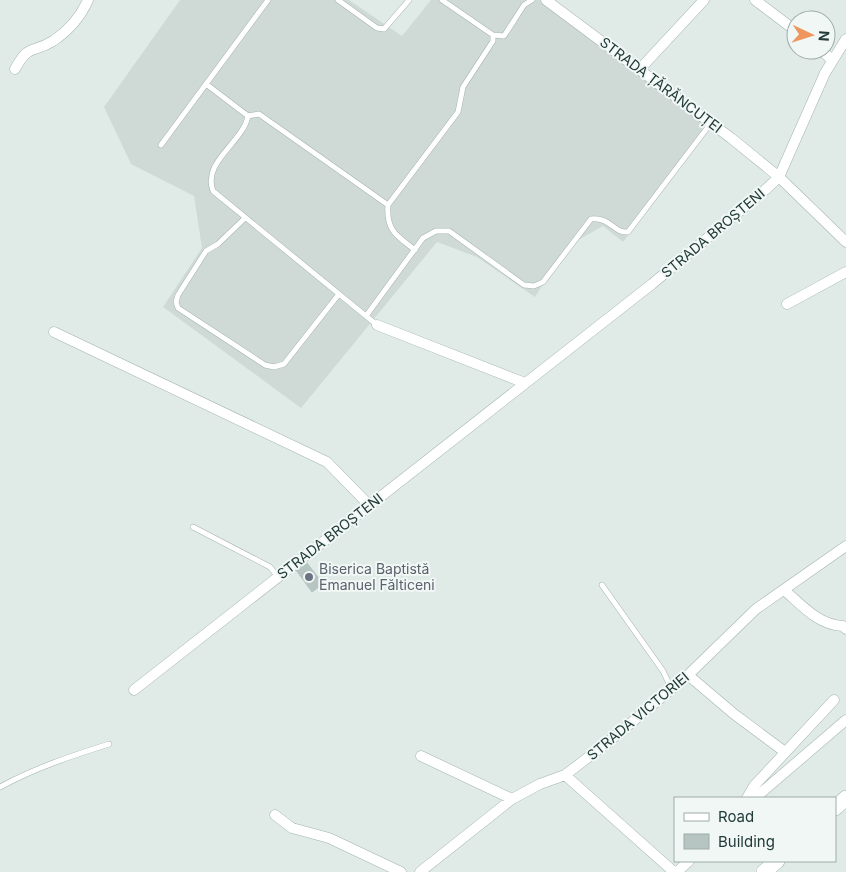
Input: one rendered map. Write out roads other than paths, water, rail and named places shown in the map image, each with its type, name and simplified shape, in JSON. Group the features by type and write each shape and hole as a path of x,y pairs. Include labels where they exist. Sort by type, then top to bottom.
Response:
{"main road":[{"path":"836,807 846,798"},
{"path":"764,872 776,862"}],"street":[{"path":"15,69 23,54 29,49 53,41 67,29 84,9 88,0"},
{"name":"STRADA ȚĂRĂNCUȚEI","path":"546,0 711,123 776,175 846,242"},
{"path":"639,70 704,0"},
{"path":"755,0 786,23"},
{"name":"STRADA BROȘTENI","path":"836,54 846,39"},
{"name":"STRADA BROȘTENI","path":"134,690 652,284 776,175 832,60"},
{"path":"787,304 846,272"},
{"path":"377,325 526,383"},
{"path":"54,332 327,462 369,505"},
{"name":"STRADA VICTORIEI","path":"420,872 512,799 540,784 565,775 672,690 750,614 846,546"},
{"path":"784,590 822,622 830,626 845,626"},
{"path":"688,675 734,714 785,752"},
{"path":"748,797 754,786 834,700"},
{"path":"756,797 846,720"},
{"path":"421,756 512,799"},
{"path":"565,775 676,872 688,862"},
{"path":"275,815 292,828 329,838 401,872"}],"lane":[{"path":"161,145 268,0"},
{"path":"338,0 377,28 384,29 409,0"},
{"path":"442,0 493,35 504,36 524,5 532,0"},
{"path":"415,250 392,232 387,218 388,206 458,112 463,87 493,41 493,35"},
{"path":"206,84 248,116 259,114 388,206"},
{"path":"248,116 243,128 214,167 210,177 213,191 377,325"},
{"path":"366,316 424,238 436,231 449,231 524,285 534,286 543,282 591,219 606,220 619,231 628,232 711,123"},
{"path":"245,218 218,244 206,252 178,295 178,308 264,365 274,367 284,364 338,294"},
{"path":"193,527 270,567 278,577"},
{"path":"602,585 663,671 672,690"},
{"path":"0,787 22,775 73,755 109,744"}],"place":[{"name":"Biserica Baptistă Emanuel Fălticeni","path":"309,577"}]}
